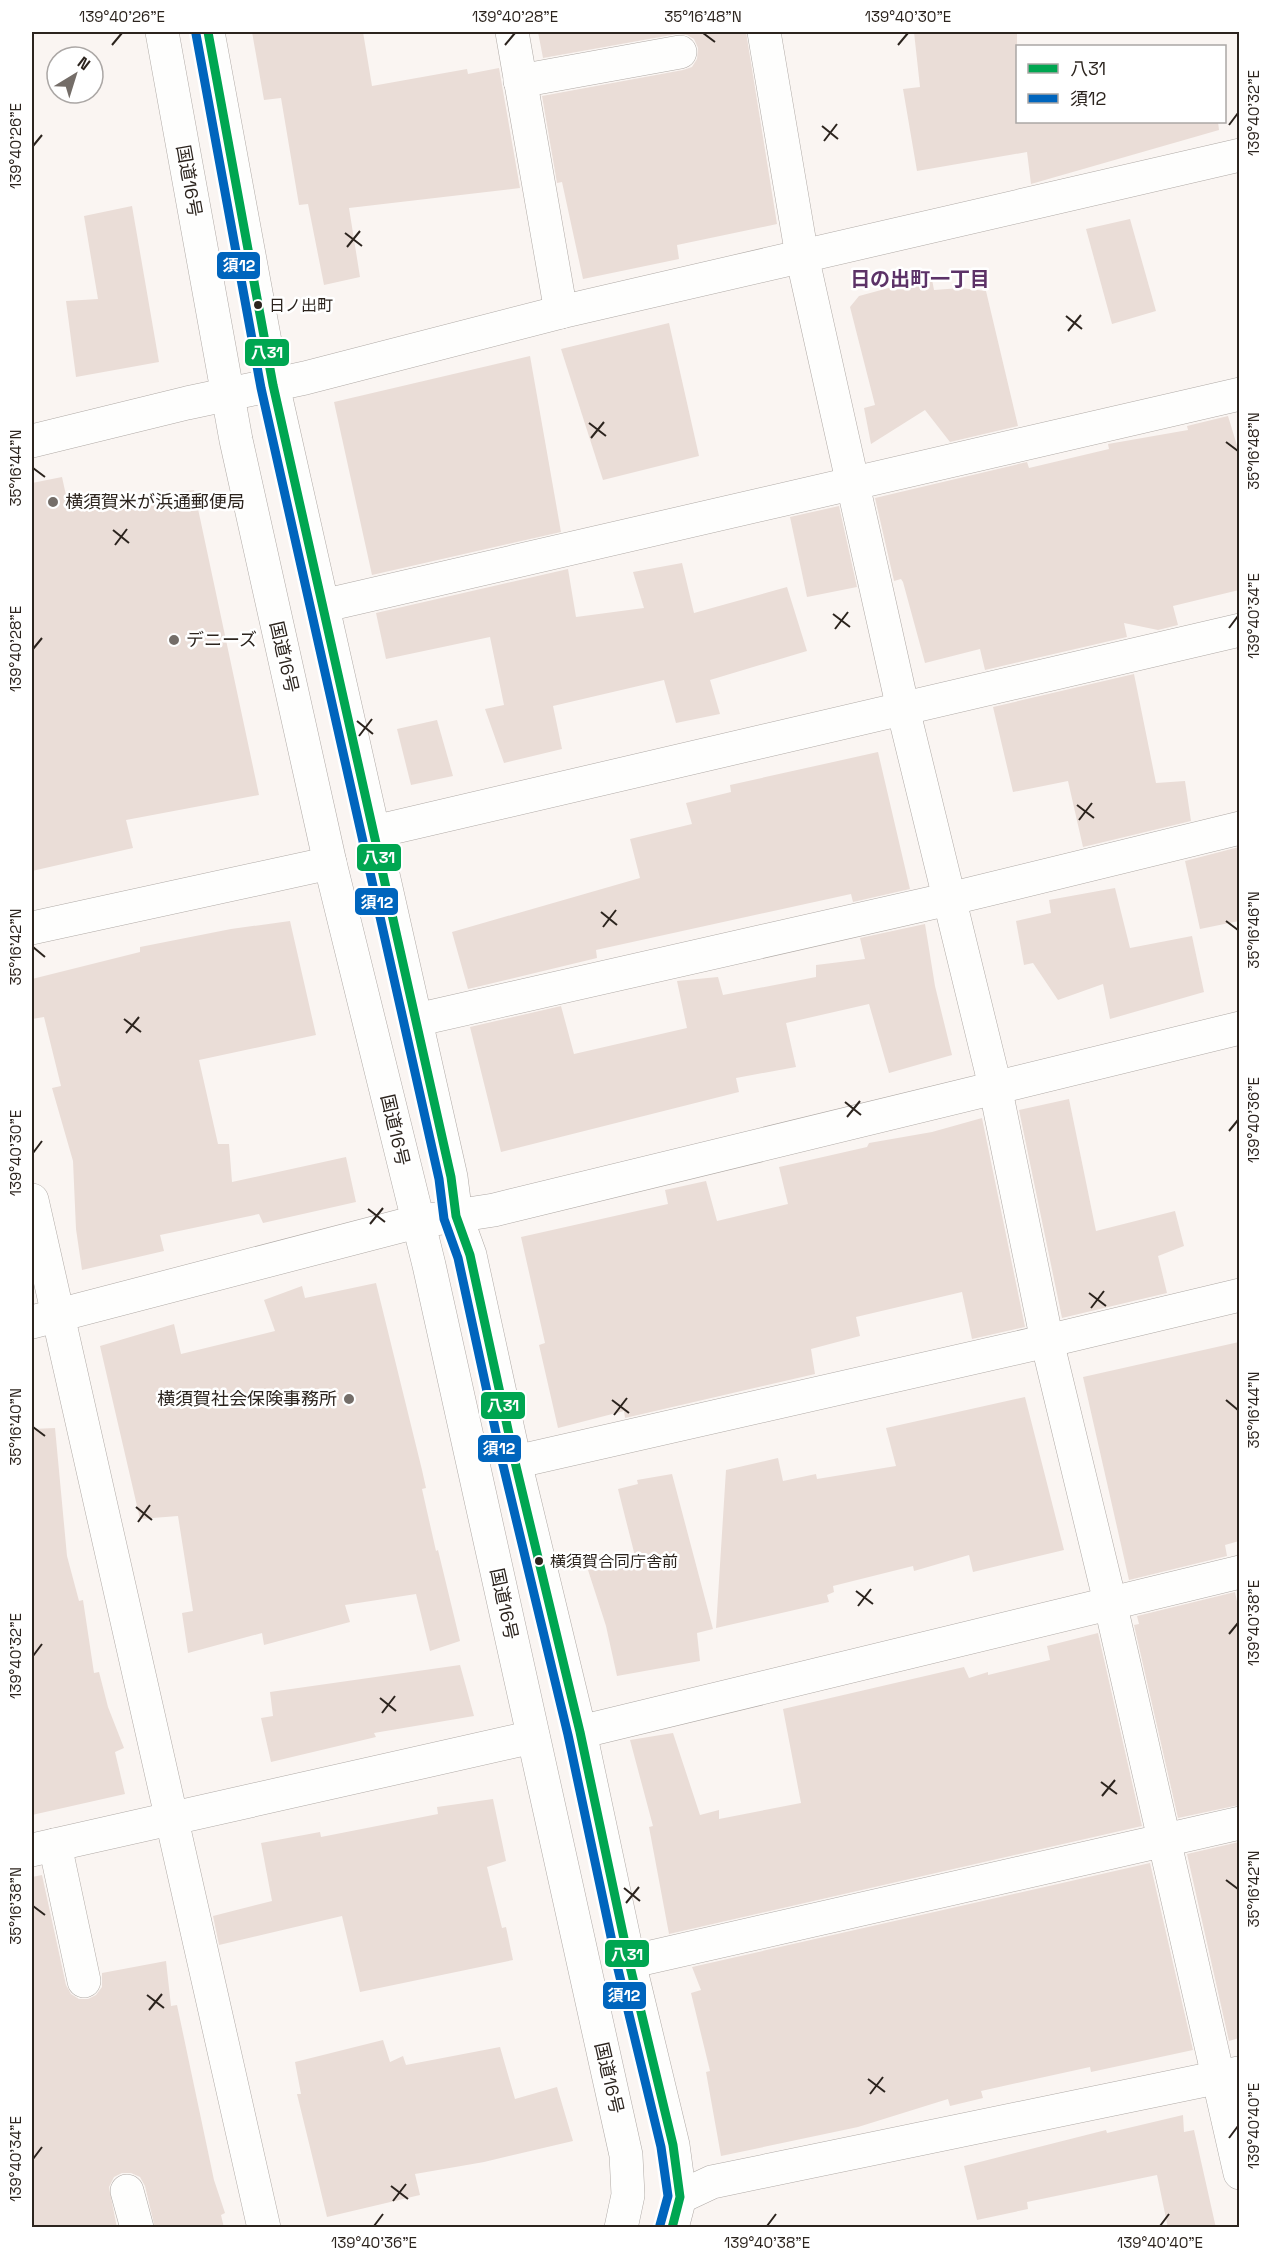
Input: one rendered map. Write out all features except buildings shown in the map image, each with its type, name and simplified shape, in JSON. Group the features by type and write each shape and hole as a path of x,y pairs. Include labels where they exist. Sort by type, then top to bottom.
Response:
{"main road":[{"name":"国道16号","path":"162,32 228,394 330,862 416,1222 429,1265 626,2155 628,2195 621,2228"},
{"path":"208,32 273,385 451,1177 456,1216 470,1254 515,1462 580,1732 629,1962 673,2145 676,2212"},
{"path":"512,32 561,312"},
{"path":"764,32 802,256 903,709 994,1086 1047,1341 1110,1602 1162,1841 1229,2075 1239,2173"},
{"path":"520,81 680,52"},
{"path":"32,441 273,385 561,312 1239,155"},
{"path":"322,606 1239,394"},
{"path":"374,832 1239,630"},
{"path":"416,1020 949,899 1239,828"},
{"path":"32,928 330,862"},
{"path":"44,1318 416,1222 494,1210 1239,1028"},
{"path":"32,1200 44,1318 171,1819 264,2228"},
{"path":"515,1462 1239,1295"},
{"path":"580,1732 1239,1572"},
{"path":"84,1981 43,1848 533,1737"},
{"path":"629,1962 1239,1823"},
{"path":"676,2212 712,2182 1229,2075"},
{"path":"127,2191 138,2228"}],"transit line":[{"name":"八31","path":"208,32 273,385 451,1177 456,1216 470,1255 515,1462 580,1732 629,1962 673,2145 680,2197 672,2228"},
{"name":"須12","path":"196,34 261,388 439,1179 444,1219 458,1258 503,1465 568,1735 617,1965 661,2147 668,2196 660,2225"}],"place":[{"name":"日ノ出町","path":"258,305"},
{"name":"横須賀米が浜通郵便局","path":"53,502"},
{"name":"デニーズ","path":"174,640"},
{"name":"横須賀社会保険事務所","path":"349,1399"},
{"name":"横須賀合同庁舎前","path":"539,1561"}],"district":[{"name":"日の出町一丁目","path":"920,279"}]}
